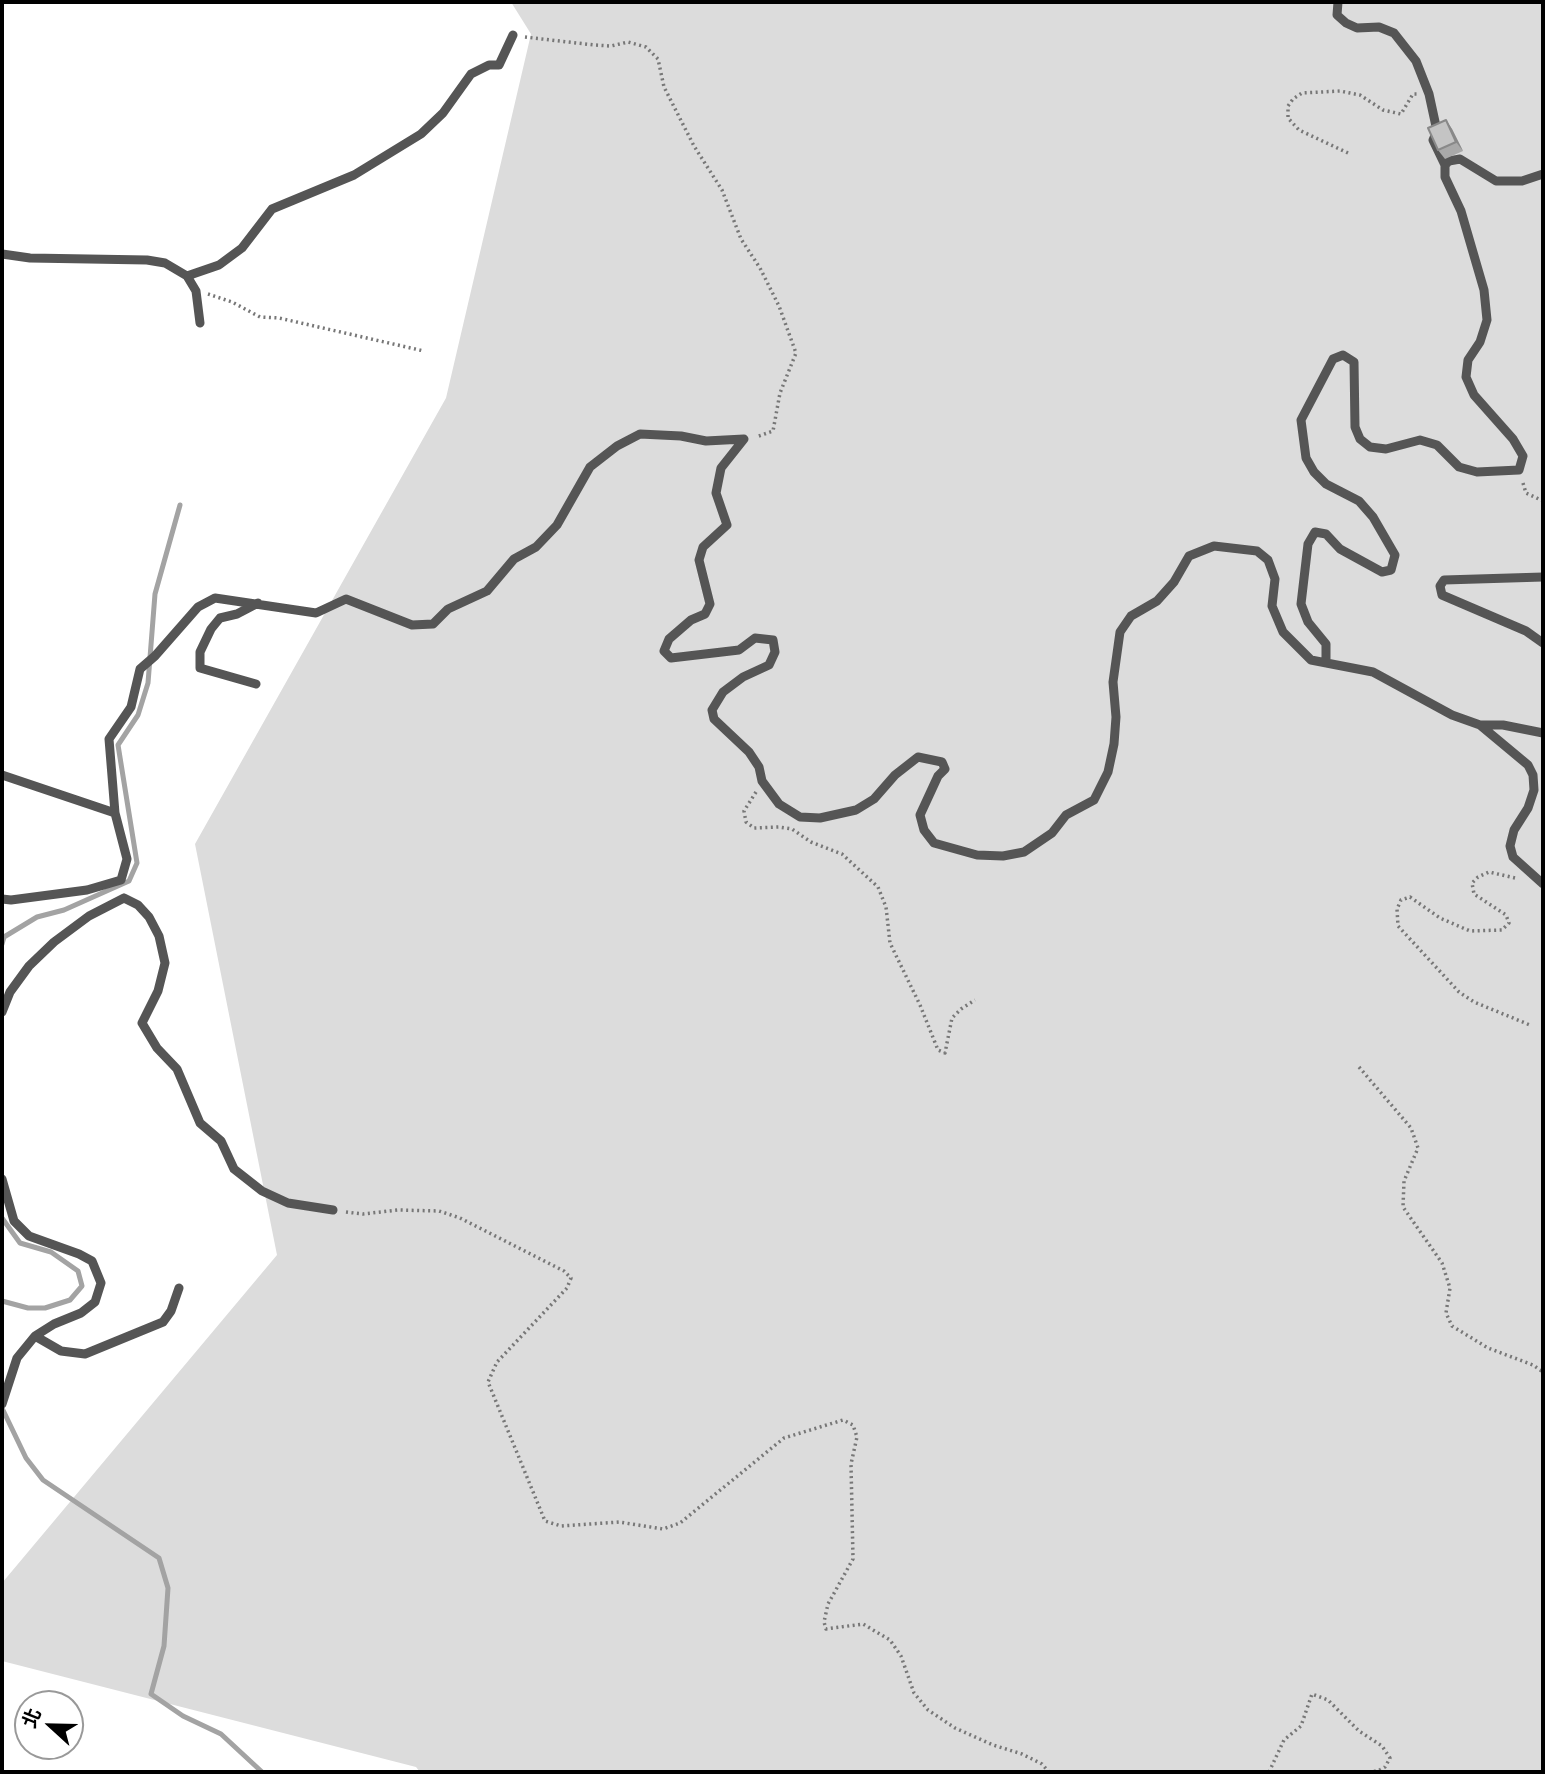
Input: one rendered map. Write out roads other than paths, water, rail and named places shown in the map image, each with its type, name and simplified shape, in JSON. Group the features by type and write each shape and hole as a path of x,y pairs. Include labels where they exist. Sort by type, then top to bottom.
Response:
{"lane":[{"path":"1326,663 1326,645 1308,622 1300,604 1308,544 1315,531 1326,534 1340,549 1382,572 1391,570 1395,555 1373,517 1359,501 1326,484 1314,472 1306,458 1301,420 1333,359 1343,355 1354,362 1354,427 1360,439 1370,447 1386,449 1420,440 1437,445 1460,467 1478,472 1519,470 1523,456 1513,439 1474,395 1466,377 1468,360 1480,342 1486,320 1484,290 1461,211 1445,177 1446,165 1433,140 1437,131 1429,94 1416,61 1394,33 1378,27 1357,27 1346,23 1337,15 1338,2"},
{"path":"187,276 219,265 242,248 272,209 354,175 421,134 443,113 471,74 489,65 499,65 513,35"},
{"path":"1446,165 1449,161 1460,159 1496,181 1522,181 1543,174"},
{"path":"2,254 30,258 146,260 165,263 187,276 196,291 200,323"},
{"path":"124,898 121,880 127,859 116,813 108,739 131,707 140,669 198,607 215,598 316,613 346,599 412,625 433,624 448,609 487,591 514,559 536,548 557,525 590,467 617,446 640,434 681,436 706,441 744,439 721,468 716,494 727,525 704,547 699,560 710,604 705,614 691,620 669,639 664,652 671,658 739,650 755,638 773,640 775,652 769,665 743,677 723,692 712,710 714,719 749,752 759,767 762,781 779,804 800,817 820,818 856,810 874,799 895,775 918,757 942,762 945,769 938,776 920,815 924,830 934,843 977,855 1003,856 1024,852 1052,833 1066,815 1094,800 1108,772 1114,744 1113,682 1120,632 1131,616 1157,601 1174,582 1189,556 1214,546 1257,551 1268,560 1275,579 1272,606 1283,632 1311,660 1373,672 1452,715 1480,725 1503,725 1543,733"},
{"path":"1543,577 1444,580 1440,586 1442,595 1526,631 1543,643"},
{"path":"256,684 200,668 200,652 211,629 220,618 237,614 258,603"},
{"path":"1480,725 1528,765 1533,775 1534,790 1528,808 1514,830 1510,846 1513,857 1541,882"},
{"path":"2,775 116,813"},
{"path":"2,899 87,890 121,880"},
{"path":"2,1012 10,992 29,965 89,916 124,898"},
{"path":"124,898 138,905 149,917 159,936 165,963 158,991 142,1023 157,1048 177,1069 200,1123 221,1141 234,1169 262,1191 288,1203 333,1210"},
{"path":"2,1179 14,1221 29,1236 92,1261 101,1283 95,1302 81,1313 54,1324 35,1336 17,1358 2,1404"},
{"path":"35,1336 61,1351 85,1354 163,1322 171,1311 179,1288"}],"waterway":[{"path":"2,944 4,937 37,917 64,910 129,881 137,863 118,745 138,715 148,683 155,594 180,505"},
{"path":"2,1218 20,1243 51,1252 78,1271 82,1286 70,1300 45,1308 28,1308 2,1301"},
{"path":"2,1408 26,1458 43,1480 159,1558 168,1588 164,1646 151,1694 183,1716 221,1734 262,1772"}]}
